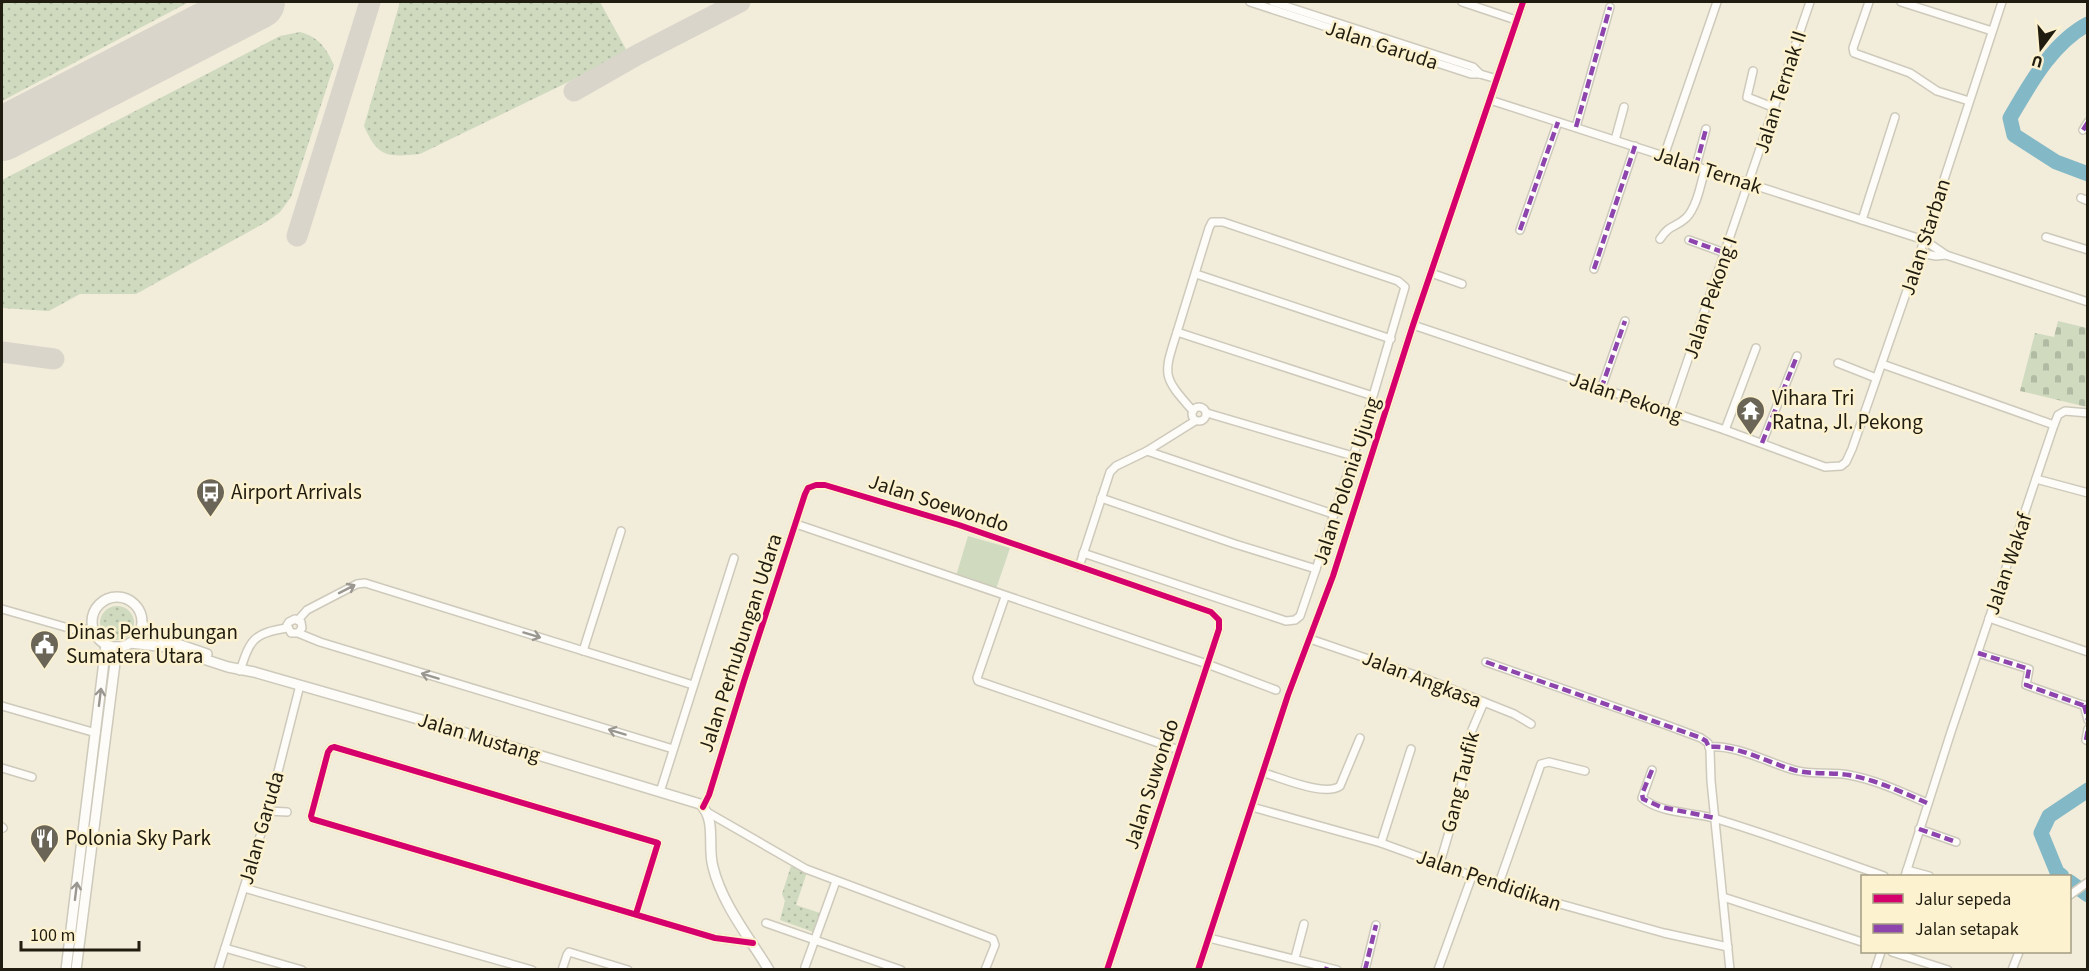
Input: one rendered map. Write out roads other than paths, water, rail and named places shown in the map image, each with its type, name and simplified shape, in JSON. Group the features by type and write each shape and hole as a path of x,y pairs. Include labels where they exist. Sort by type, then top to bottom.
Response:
{"main road":[{"path":"119,596 134,603 140,612 142,625 138,637 130,643 117,647 106,645 93,629 92,618 96,607 105,600 119,596"},
{"name":"Jalan Mustang","path":"142,625 163,639 241,668"},
{"name":"Jalan Mustang","path":"130,643 167,647 300,685 695,802 705,809"},
{"path":"95,773 96,733 106,645"},
{"path":"76,969 95,773 117,647"},
{"name":"Jalan Perhubungan Udara","path":"705,809 712,865 725,898 769,969"},
{"path":"66,969 89,823"}],"street":[{"name":"Jalan Garuda","path":"1250,2 1301,15 1497,79"},
{"name":"Jalan Garuda","path":"1273,2 1301,15"},
{"path":"1462,2 1516,20"},
{"name":"Jalan Polonia Ujung","path":"1198,969 1288,695 1333,576 1413,325 1523,2"},
{"path":"1664,156 1717,2"},
{"name":"Jalan Ternak II","path":"1749,183 1810,2"},
{"path":"1869,2 1853,52 1910,74 1937,91 1969,101"},
{"path":"1901,2 1992,31"},
{"name":"Jalan Starban","path":"1839,467 1848,457 1882,364 2002,2"},
{"path":"1576,128 1610,7"},
{"path":"1753,71 1747,97 1776,108"},
{"name":"Jalan Ternak","path":"1490,100 1924,240 1946,255"},
{"path":"1615,140 1624,107"},
{"path":"1862,220 1894,117"},
{"path":"1520,231 1558,122"},
{"path":"2083,130 2088,122"},
{"path":"1696,166 1706,129"},
{"path":"1594,269 1635,146"},
{"path":"1660,239 1669,228 1684,220 1691,211 1705,169"},
{"name":"Jalan Pekong I","path":"1670,412 1749,183"},
{"path":"1083,553 1286,621 1295,620 1300,616 1391,339 1405,290 1401,282 1223,222 1212,222 1167,364 1167,374 1179,396 1193,411"},
{"path":"2046,237 2088,250"},
{"path":"1689,240 1725,253"},
{"path":"1920,253 1946,255 2088,302"},
{"path":"1431,273 1462,284"},
{"path":"1196,274 1391,339"},
{"path":"1601,389 1625,321"},
{"name":"Jalan Pekong","path":"1413,325 1825,466 1839,467"},
{"path":"1177,332 1373,396"},
{"path":"1725,430 1756,348"},
{"path":"1762,443 1797,356"},
{"path":"1838,363 1876,378"},
{"path":"1882,364 2054,425 2058,415 2065,411 2088,413"},
{"path":"1193,411 1200,407 1207,413 1353,456"},
{"path":"1193,411 1192,417 1196,421"},
{"path":"1079,567 1112,468 1147,451 1196,421 1205,419 1207,413"},
{"name":"Jalan Wakaf","path":"1906,873 1927,803 2054,425"},
{"path":"1147,451 1333,514"},
{"path":"2036,479 2088,493"},
{"name":"Jalan Soewondo","path":"808,488 825,485 959,525 1211,612"},
{"name":"Jalan Perhubungan Udara","path":"705,809 744,681 808,488"},
{"path":"1101,498 1316,569"},
{"path":"796,524 1276,690"},
{"path":"583,651 621,531"},
{"path":"660,792 734,558"},
{"path":"287,628 289,622 298,620 307,610 357,584 365,583 693,686"},
{"path":"1005,597 977,678 978,681 1179,750"},
{"path":"2,609 72,629 93,629"},
{"name":"Jalan Suwondo","path":"1107,969 1220,624 1218,617 1211,612"},
{"path":"1989,618 2088,652"},
{"path":"298,620 302,628 298,633"},
{"path":"287,628 291,633 298,633 320,642 673,749"},
{"path":"241,668 250,642 259,636 287,628"},
{"name":"Jalan Angkasa","path":"1310,639 1421,677 1514,714 1531,724"},
{"path":"1978,653 2029,669 2026,685 2086,706 2088,720"},
{"path":"1485,662 1706,741 1709,747 1730,969"},
{"name":"Jalan Garuda","path":"218,969 268,811 300,685"},
{"name":"Gang Taufik","path":"1440,863 1459,798 1472,730 1484,702"},
{"path":"2,706 96,733"},
{"path":"2086,740 2088,729"},
{"path":"1264,773 1320,789 1334,790 1340,786 1360,738"},
{"path":"636,914 658,843 334,747 328,752 312,819 714,938 753,943"},
{"path":"1709,747 1736,751 1799,771 1858,777 1927,803"},
{"path":"1381,843 1411,749"},
{"path":"1498,886 1541,764 1546,762 1585,771"},
{"path":"2,768 32,777"},
{"path":"1652,770 1642,794 1643,800 1661,807 1715,818 1881,875"},
{"name":"Jalan Pendidikan","path":"1252,807 1381,843 1498,886 1622,921 1728,947"},
{"path":"705,809 806,869 993,939 995,945 985,969"},
{"path":"268,811 287,812"},
{"path":"1919,830 1956,842"},
{"path":"1906,873 1921,875"},
{"path":"1438,969 1472,876"},
{"path":"805,967 836,881"},
{"path":"2071,894 2088,882"},
{"path":"244,888 532,969"},
{"path":"1723,897 1861,941"},
{"path":"766,923 901,969"},
{"path":"1295,958 1304,924"},
{"path":"1365,969 1376,925"},
{"path":"1209,938 1337,969"},
{"path":"225,948 302,969"},
{"path":"562,969 570,952 628,969"},
{"path":"1875,969 1880,953"},
{"path":"1898,953 1948,969"},
{"path":"2013,969 2018,953"}],"waterway":[{"path":"2088,24 2063,42 2043,65 2010,118 2014,135 2056,162 2088,174"},
{"path":"2061,875 2057,872 2041,833 2049,816 2088,790"},
{"path":"2071,883 2088,895"}],"place":[{"name":"Vihara Tri Ratna, Jl. Pekong","path":"1751,436"},
{"name":"Airport Arrivals","path":"210,518"},
{"name":"Dinas Perhubungan Sumatera Utara","path":"45,670"},
{"name":"Polonia Sky Park","path":"44,864"}]}
